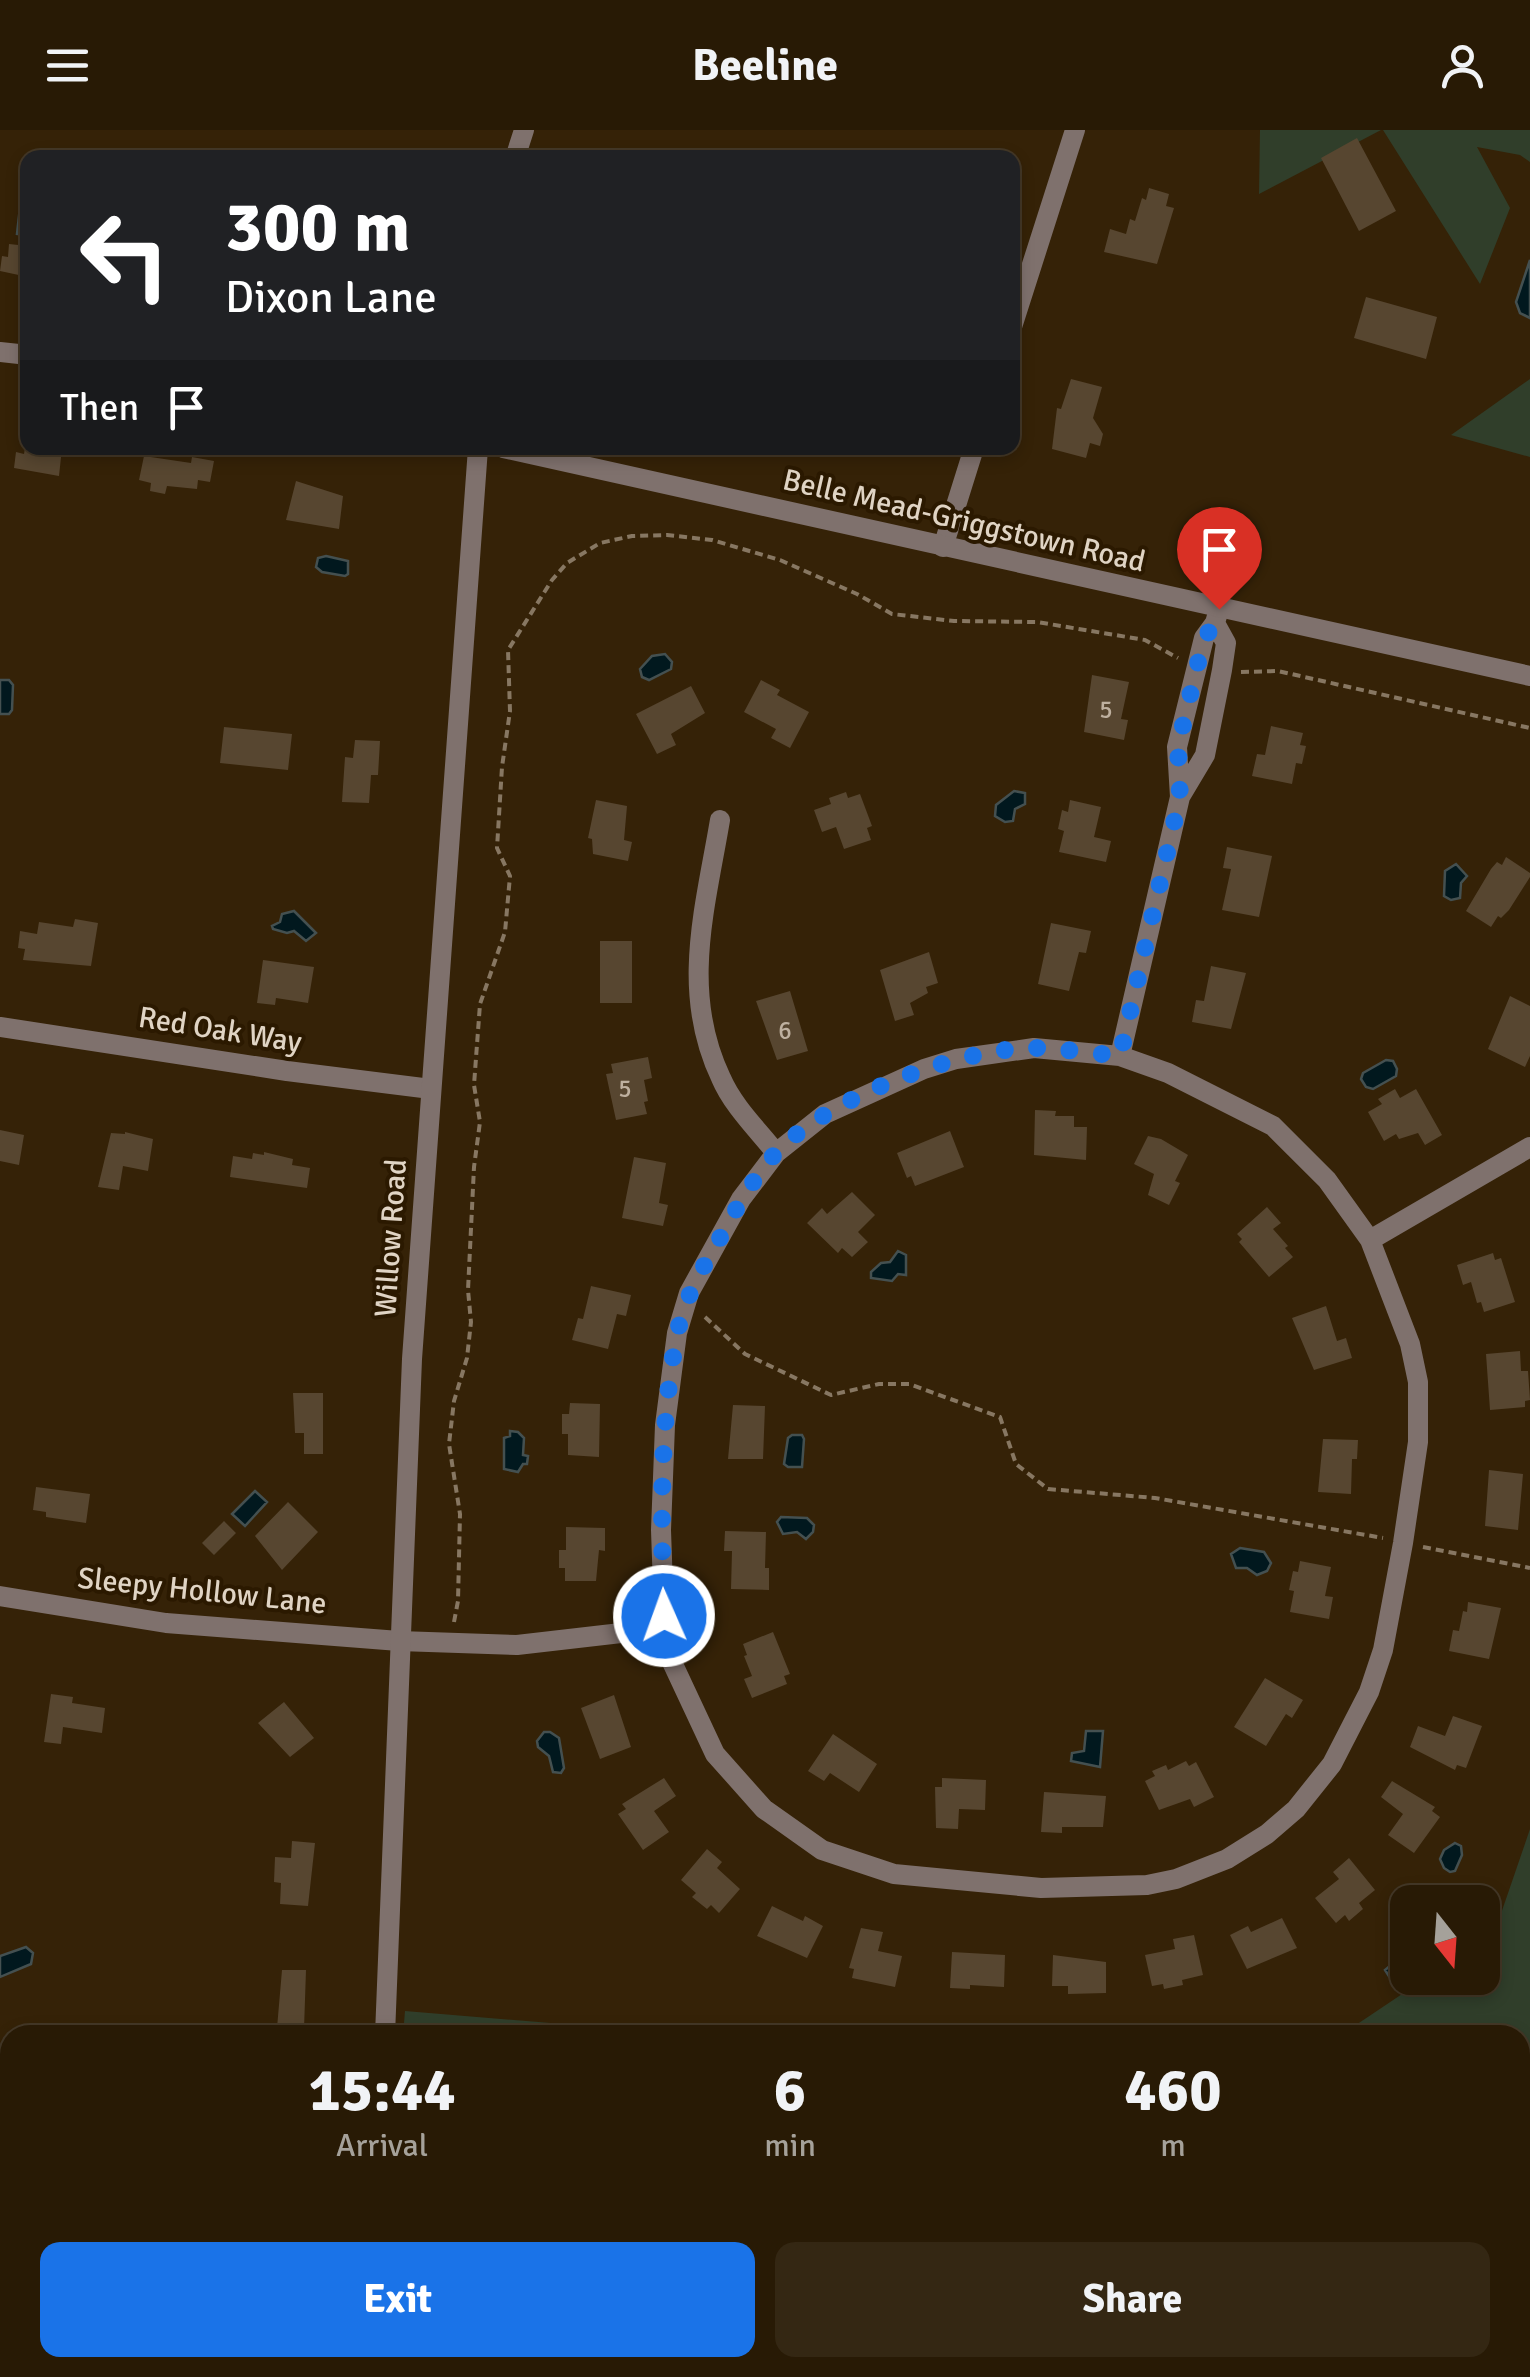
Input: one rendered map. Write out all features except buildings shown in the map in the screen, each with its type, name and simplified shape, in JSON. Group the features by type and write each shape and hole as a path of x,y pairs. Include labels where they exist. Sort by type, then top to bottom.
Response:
{"street":[{"path":"1020,302 1075,130"},
{"name":"Willow Road","path":"386,2025 412,1359 477,455"},
{"name":"Belle Mead-Griggstown Road","path":"534,455 943,546 1217,616 1530,676"},
{"path":"943,546 972,455"},
{"path":"1120,1056 1180,797 1178,746 1204,638 1217,616"},
{"path":"720,820 696,960 701,1018 720,1078 776,1153"},
{"name":"Red Oak Way","path":"0,1027 431,1089"},
{"path":"1034,1048 1120,1056 1168,1073 1273,1126 1327,1180 1370,1240 1410,1344 1418,1382 1418,1442 1404,1543 1383,1650 1369,1692 1332,1764 1296,1809 1267,1834 1227,1859 1147,1886 1041,1888 894,1874 822,1850 764,1809 715,1754 671,1660 664,1616 661,1530 665,1425 678,1333 689,1293 741,1200 776,1153 825,1114 924,1069 956,1059 1034,1048"},
{"path":"1370,1240 1530,1147"},
{"name":"Sleepy Hollow Lane","path":"0,1596 166,1623 399,1642 517,1645 621,1634 664,1616"}],"path":[{"path":"450,1643 458,1601 460,1514 450,1444 454,1401 468,1358 471,1322 468,1290 480,1122 474,1086 475,1053 480,1004 505,932 510,876 498,848 510,711 508,650 552,580 567,563 600,543 632,536 667,535 712,540 780,560 892,614 954,621 1037,622 1145,640 1186,662"},
{"path":"1231,672 1278,671 1530,728"},
{"path":"705,1317 746,1354 831,1395 879,1384 909,1384 1000,1416 1016,1464 1048,1489 1188,1503 1391,1540"},
{"path":"1419,1546 1530,1568"}],"green space":[{"path":"1260,130 1381,130 1259,194"},
{"path":"1383,130 1530,130 1530,162 1520,155 1477,147 1510,208 1480,284"},
{"path":"1530,379 1530,457 1451,435"},
{"path":"1530,1829 1530,2025 1356,2025 1401,1995 1500,1995 1500,1916"},
{"path":"405,2011 575,2025 404,2025"}],"water":[{"path":"1530,260 1530,318 1520,313 1516,302"},
{"path":"318,558 348,561 348,574 322,572 316,567"},
{"path":"665,654 672,662 671,669 649,680 642,677 640,669 652,656"},
{"path":"0,680 9,680 13,685 9,714 0,714"},
{"path":"1014,791 1025,793 1025,804 1015,809 1013,821 1005,822 995,816 996,805"},
{"path":"1456,864 1467,876 1461,883 1460,898 1451,900 1444,896 1445,871"},
{"path":"294,911 316,933 306,941 294,931 273,929 282,914"},
{"path":"1386,1060 1393,1061 1396,1076 1373,1089 1366,1087 1361,1079 1363,1073"},
{"path":"898,1251 906,1255 906,1275 898,1274 892,1281 871,1278 871,1272 881,1263 890,1262"},
{"path":"510,1431 524,1438 523,1455 528,1456 527,1464 518,1472 504,1469 504,1438 510,1436"},
{"path":"802,1435 804,1439 802,1467 784,1464 788,1438"},
{"path":"255,1491 267,1502 245,1526 232,1514"},
{"path":"781,1517 807,1518 814,1525 813,1532 806,1539 797,1532 783,1534 777,1522"},
{"path":"1240,1548 1264,1552 1271,1563 1267,1571 1257,1575 1247,1568 1236,1568 1231,1554"},
{"path":"1086,1731 1103,1731 1100,1767 1071,1761 1072,1753 1084,1751"},
{"path":"544,1732 559,1738 564,1768 561,1773 553,1772 549,1756 538,1747 537,1741"},
{"path":"1455,1843 1461,1846 1462,1855 1455,1871 1450,1872 1440,1859 1444,1850"},
{"path":"26,1947 33,1953 31,1964 0,1977 0,1956"}],"route":[{"path":"664,1616 661,1530 665,1425 678,1333 689,1293 741,1200 776,1153 825,1114 924,1069 956,1059 1034,1048 1120,1056 1180,797 1178,746 1204,638 1216,623 1219,609"}]}
